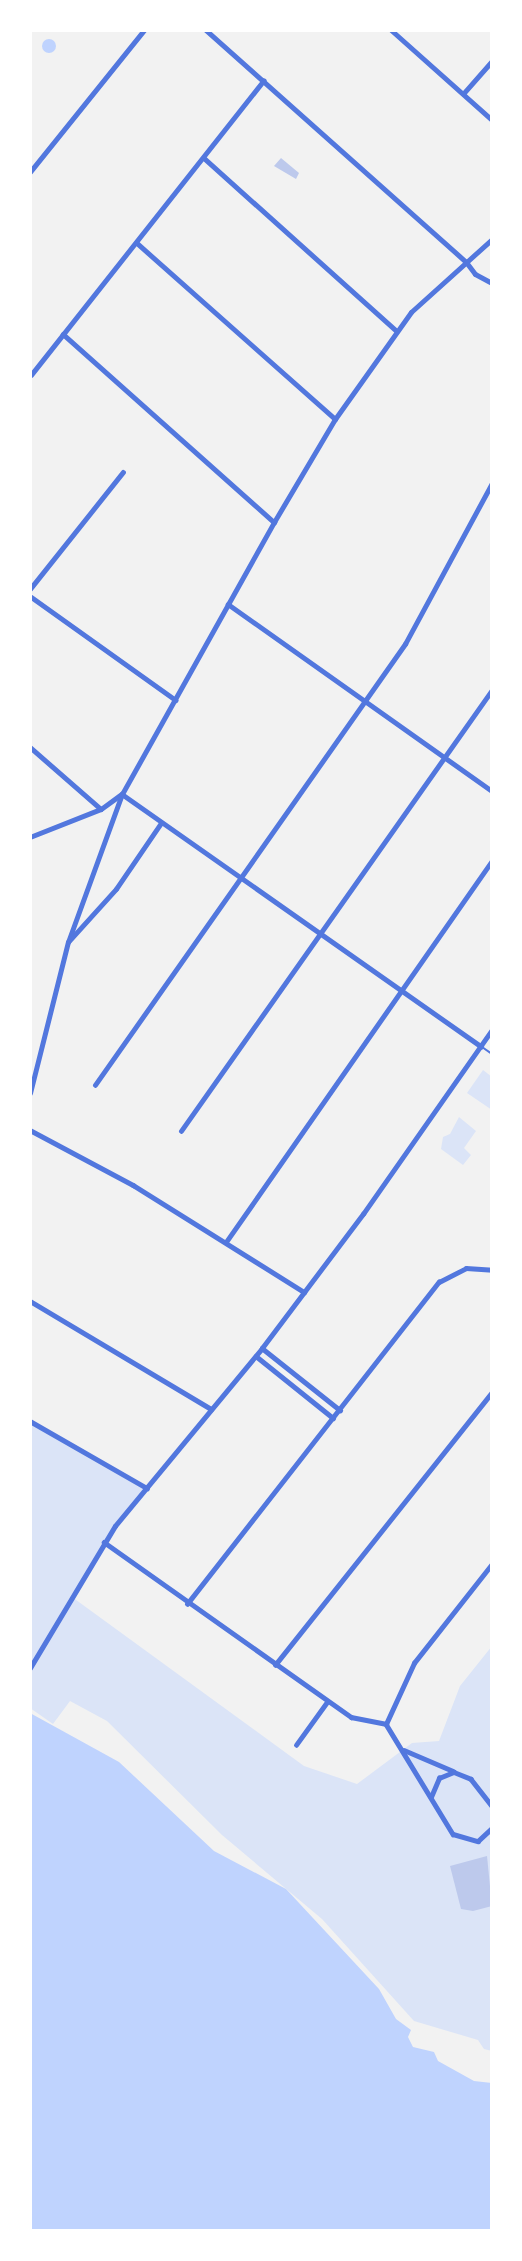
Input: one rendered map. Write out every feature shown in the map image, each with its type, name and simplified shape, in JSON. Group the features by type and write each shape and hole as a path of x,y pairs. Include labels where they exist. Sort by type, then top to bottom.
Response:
{"street":[{"path":"30,172 144,30"},
{"path":"206,30 466,262 475,274 492,283"},
{"path":"391,30 492,120"},
{"path":"463,94 492,61"},
{"path":"31,375 263,81"},
{"path":"204,158 396,330"},
{"path":"30,1093 68,942 122,794 274,522 335,420 396,330 418,304 492,239"},
{"path":"136,243 335,420"},
{"path":"63,334 274,522"},
{"path":"30,589 123,472"},
{"path":"95,1085 424,614 492,483"},
{"path":"30,596 176,700"},
{"path":"228,604 492,791"},
{"path":"182,1131 492,690"},
{"path":"30,747 101,809"},
{"path":"30,837 101,809 122,794"},
{"path":"122,794 481,1046"},
{"path":"68,942 116,889 161,823"},
{"path":"226,1242 492,860"},
{"path":"30,1668 104,1542 211,1408 256,1356 492,1030"},
{"path":"30,1130 134,1185 304,1292"},
{"path":"187,1604 439,1281 466,1268 492,1270"},
{"path":"30,1301 211,1408"},
{"path":"262,1348 340,1410"},
{"path":"256,1356 333,1419"},
{"path":"274,1665 492,1392"},
{"path":"30,1421 147,1488"},
{"path":"104,1542 187,1604 327,1702 351,1717 386,1724 404,1750 444,1824 461,1839 478,1841 492,1828"},
{"path":"386,1724 414,1663 492,1564"},
{"path":"296,1745 327,1702"},
{"path":"404,1750 471,1779 492,1806"},
{"path":"431,1797 439,1778 454,1772"}],"lane":[{"path":"481,1046 492,1054"}],"shaded area":[{"path":"483,1070 492,1077 492,1110 467,1093"},
{"path":"459,1117 476,1131 464,1148 471,1155 463,1165 441,1149 443,1137 450,1134"},
{"path":"30,1421 145,1489 114,1525 72,1597 304,1766 357,1784 412,1743 439,1741 460,1686 492,1646 492,2051 484,2049 478,2040 414,2021 322,1919 222,1835 107,1721 70,1701 53,1724 30,1708"}],"water":[{"path":"46,39 52,39 56,46 52,53 46,53 42,49 42,43"},
{"path":"30,1713 119,1762 214,1851 286,1889 379,1989 396,2019 411,2030 408,2037 413,2047 434,2052 438,2061 474,2081 492,2083 492,2231 30,2231"}],"building":[{"path":"281,158 299,173 296,179 274,166"},
{"path":"487,1856 492,1906 473,1911 461,1909 450,1866"}]}
